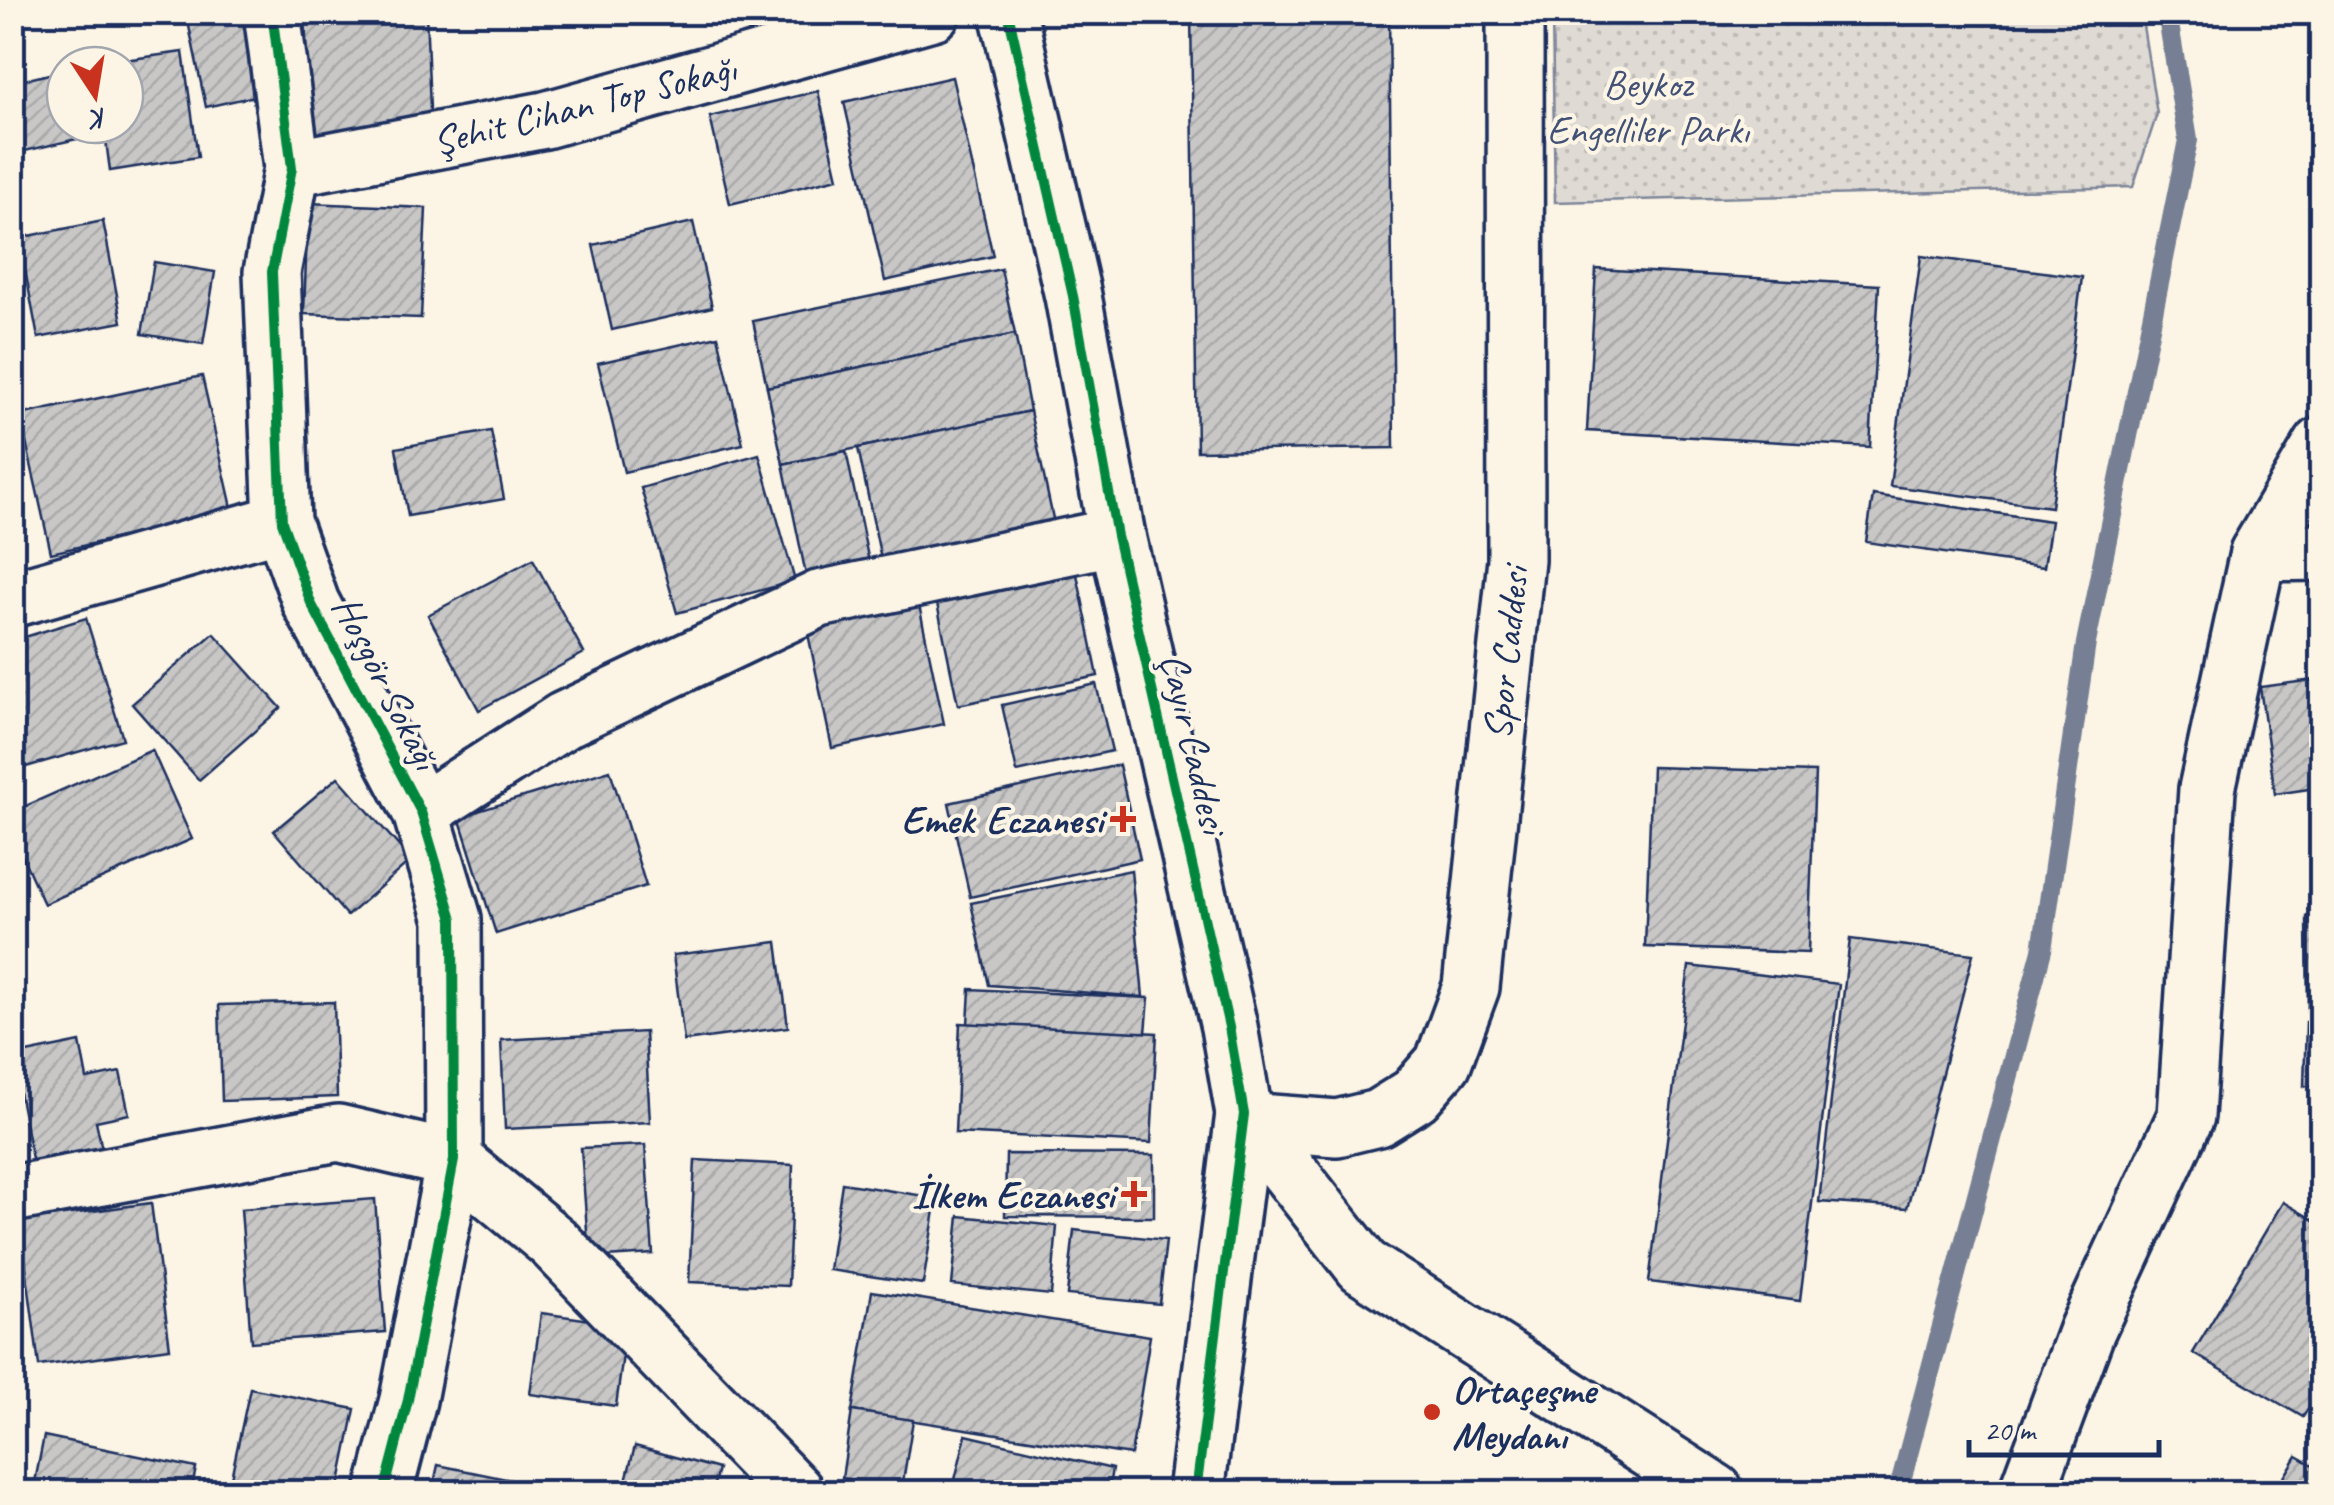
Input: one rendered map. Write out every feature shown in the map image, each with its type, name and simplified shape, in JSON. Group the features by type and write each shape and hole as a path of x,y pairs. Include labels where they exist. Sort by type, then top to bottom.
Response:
{"street":[{"name":"Hoşgör Sokağı","path":"272,12 292,168 272,272 282,522 311,603 420,812 453,920 454,1160 408,1400 384,1492"},
{"name":"Şehit Cihan Top Sokağı","path":"292,168 545,120 932,12"},
{"name":"Çayır Caddesi","path":"1008,12 1073,296 1117,536 1229,1027 1244,1114 1196,1492"},
{"name":"Spor Caddesi","path":"1244,1114 1258,1122 1337,1128 1378,1118 1415,1095 1443,1063 1471,988 1516,560 1515,12"},
{"path":"2027,1492 2087,1330 2186,1116 2207,789 2258,553 2322,446"},
{"path":"12,599 282,522"},
{"path":"420,812 564,720 819,600 1117,536"},
{"path":"2258,553 2322,552"},
{"path":"1244,1114 1363,1266 1714,1492"},
{"path":"12,1194 338,1133 454,1160 553,1242 795,1492"}],"green space":[{"name":"Beykoz Engelliler Parkı","path":"1552,13 2141,13 2157,114 2133,187 1555,202"}],"building":[{"path":"186,12 256,12 273,92 206,107"},
{"path":"305,12 426,12 431,134 310,140"},
{"path":"1191,12 1389,12 1394,448 1197,451"},
{"path":"183,52 198,157 110,171 107,145 145,145 145,57"},
{"path":"45,75 45,145 51,145 12,154 12,83"},
{"path":"952,77 993,256 885,281 844,102"},
{"path":"818,91 838,178 730,204 710,117"},
{"path":"308,203 426,208 421,318 304,314"},
{"path":"103,221 122,322 38,338 19,238"},
{"path":"693,222 712,307 612,330 593,245"},
{"path":"1921,256 2082,277 2051,507 1890,486"},
{"path":"154,262 215,272 203,344 142,334"},
{"path":"1001,269 1015,334 767,387 753,321"},
{"path":"1596,269 1879,285 1870,447 1587,431"},
{"path":"1015,334 1030,411 783,464 767,387"},
{"path":"718,336 743,444 624,472 598,363"},
{"path":"202,376 233,512 51,553 20,415"},
{"path":"1030,411 1058,542 885,578 858,448"},
{"path":"491,431 504,499 408,516 396,448"},
{"path":"846,451 869,562 806,575 783,464"},
{"path":"759,454 795,581 677,613 641,488"},
{"path":"1873,495 2051,521 2044,567 1866,542"},
{"path":"533,559 584,653 479,710 428,615"},
{"path":"1074,560 1098,676 958,705 934,589"},
{"path":"919,605 944,724 832,748 807,629"},
{"path":"86,618 123,739 12,771 12,641"},
{"path":"214,633 281,708 199,780 132,704"},
{"path":"2322,679 2319,805 2316,788 2275,794 2260,687"},
{"path":"1096,684 1112,751 1017,772 1002,705"},
{"path":"152,750 192,839 44,904 12,834 12,812"},
{"path":"1119,765 1140,859 970,897 949,803"},
{"path":"1652,767 1815,772 1808,953 1645,947"},
{"path":"610,770 646,886 496,934 459,817"},
{"path":"338,777 411,860 347,916 274,831"},
{"path":"1131,870 1143,997 989,985 971,903"},
{"path":"2307,917 2322,917 2322,1013 2308,1012"},
{"path":"1850,939 1973,954 1907,1208 1819,1202"},
{"path":"777,942 788,1027 684,1041 673,955"},
{"path":"1689,966 1839,984 1800,1301 1649,1282"},
{"path":"970,989 1149,998 1146,1033 968,1024"},
{"path":"334,1002 337,1097 222,1101 219,1005"},
{"path":"2306,1022 2322,1022 2322,1087 2304,1086"},
{"path":"960,1023 1157,1033 1151,1143 955,1133"},
{"path":"645,1032 650,1122 505,1129 501,1040"},
{"path":"80,1042 87,1079 120,1072 129,1114 96,1121 103,1154 34,1169 12,1056"},
{"path":"2313,1097 2322,1097 2322,1185 2316,1185"},
{"path":"645,1145 653,1254 589,1258 581,1148"},
{"path":"1006,1154 1154,1155 1154,1217 1005,1216"},
{"path":"695,1160 793,1165 788,1286 689,1282"},
{"path":"842,1183 937,1198 923,1284 829,1270"},
{"path":"375,1199 385,1332 251,1342 241,1209"},
{"path":"2283,1202 2322,1225 2322,1386 2303,1417 2193,1353"},
{"path":"151,1203 170,1348 39,1366 20,1221"},
{"path":"959,1216 1057,1226 1051,1295 952,1285"},
{"path":"1074,1230 1166,1240 1159,1304 1067,1295"},
{"path":"872,1291 1150,1336 1131,1455 852,1411"},
{"path":"541,1313 627,1325 616,1406 530,1394"},
{"path":"250,1388 355,1409 338,1492 228,1492"},
{"path":"852,1411 913,1420 902,1488 842,1478"},
{"path":"966,1435 1112,1469 1108,1492 952,1492"},
{"path":"44,1436 196,1468 191,1492 33,1492"},
{"path":"635,1446 718,1469 712,1492 623,1492"},
{"path":"2297,1456 2322,1470 2322,1492 2275,1492"},
{"path":"438,1465 545,1487 544,1492 432,1492"}],"waterway":[{"path":"1898,1492 2042,950 2086,643 2188,140 2167,12"}],"cycle path":[{"path":"272,12 292,168 272,272 282,522 311,603 421,812 453,919 454,1160 408,1400 384,1492"},
{"path":"1008,12 1073,296 1117,536 1229,1027 1244,1114 1196,1492"}],"place":[{"name":"Emek Eczanesi","path":"1123,819"},
{"name":"İlkem Eczanesi","path":"1134,1194"},
{"name":"Ortaçeşme Meydanı","path":"1432,1412"}]}
